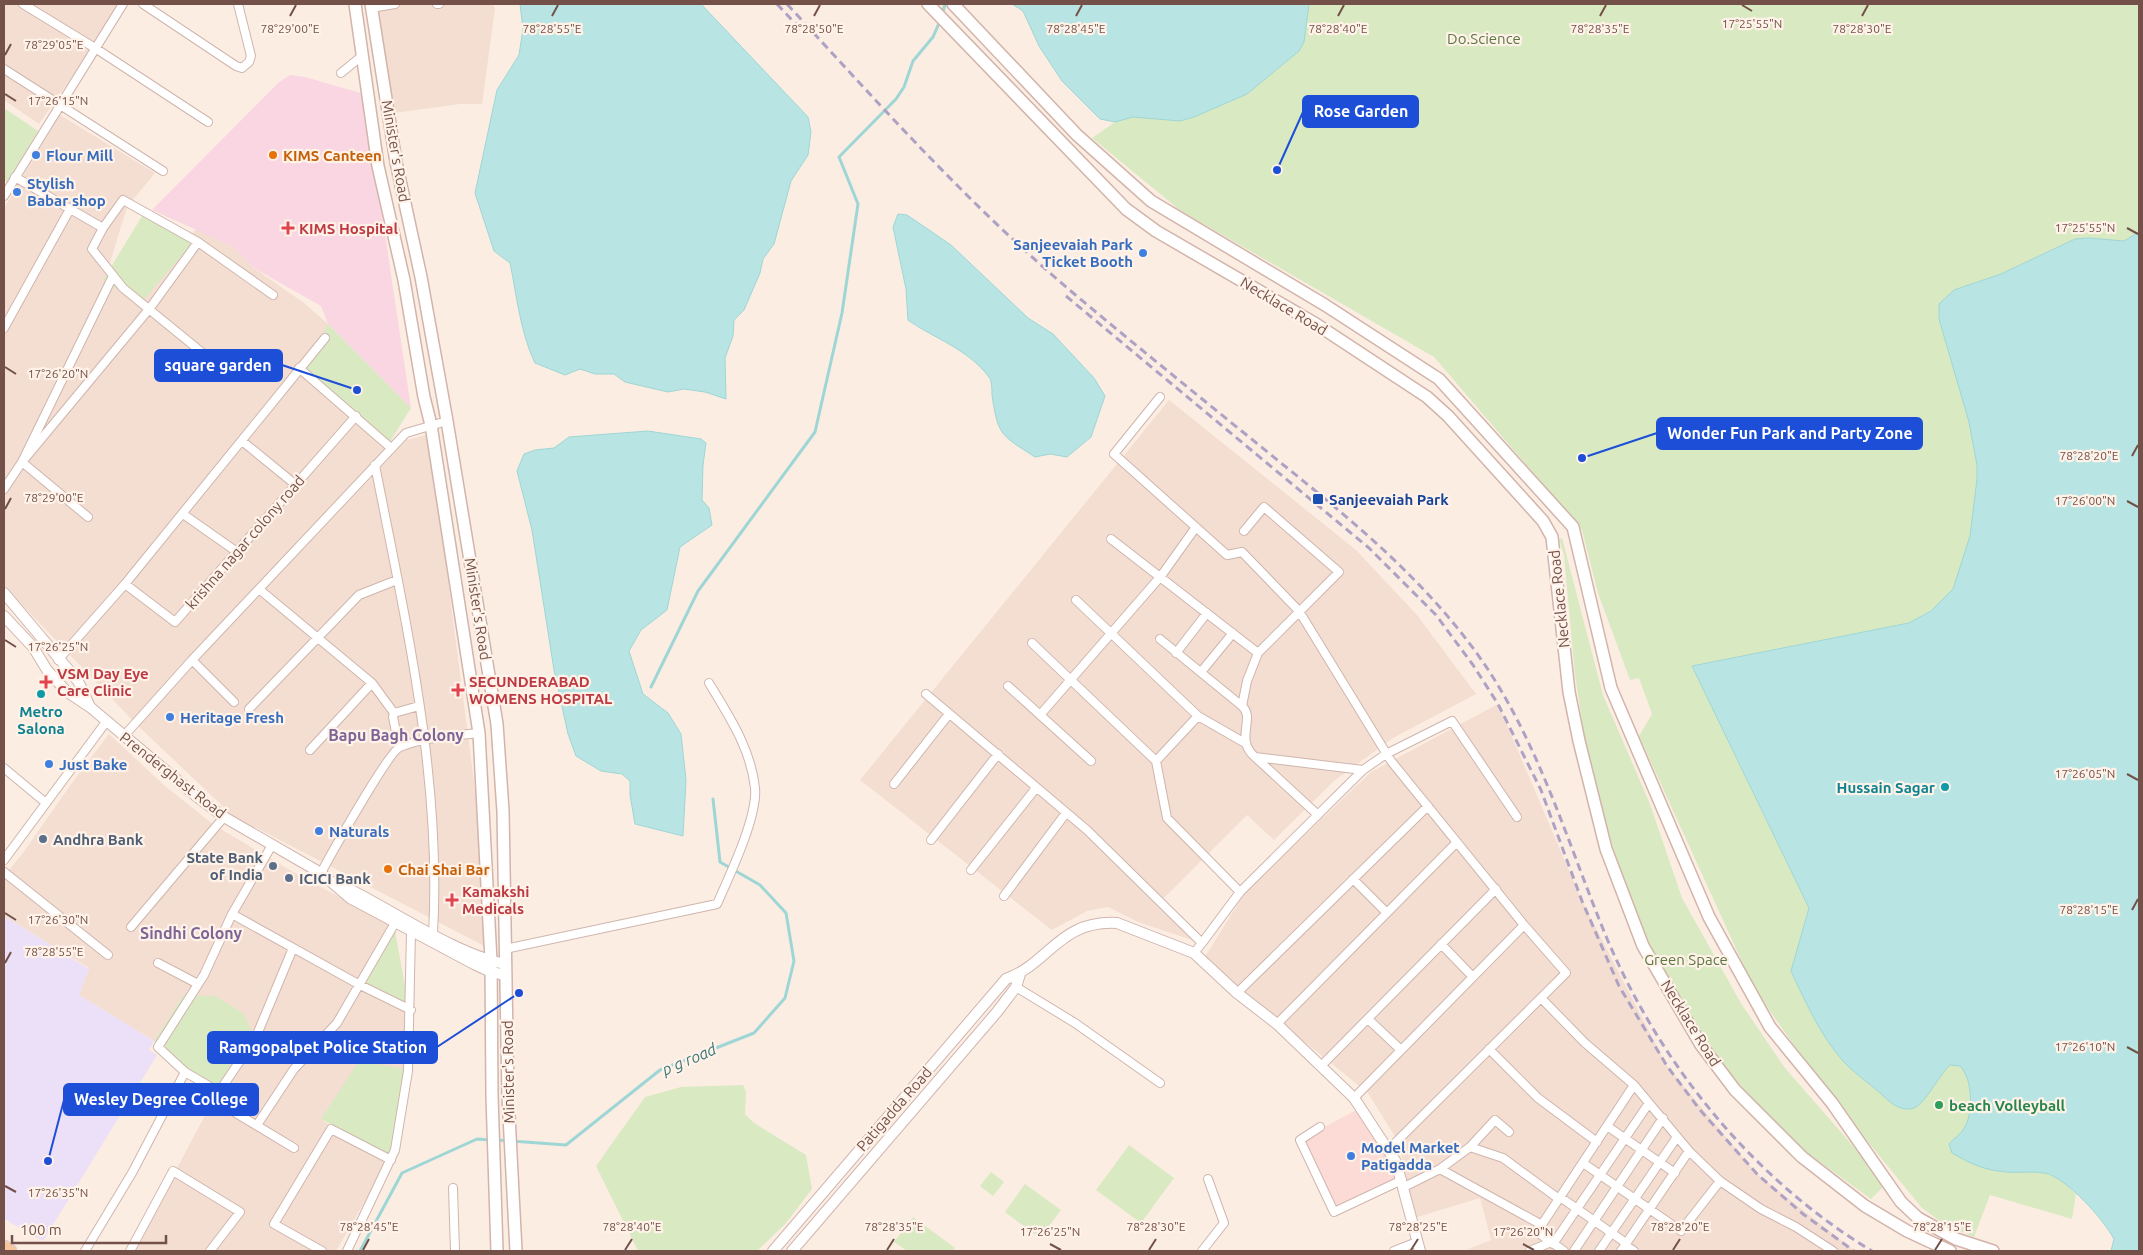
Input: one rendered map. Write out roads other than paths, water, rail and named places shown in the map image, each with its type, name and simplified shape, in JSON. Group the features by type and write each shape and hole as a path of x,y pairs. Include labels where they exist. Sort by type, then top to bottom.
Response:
{"main road":[{"name":"Minister's Road","path":"355,4 378,166 404,280 424,397 431,425 479,733 491,967 492,1096 497,1251"},
{"name":"Necklace Road","path":"928,4 1126,209 1156,232 1316,324 1427,397 1448,416 1544,521 1552,537 1569,692 1579,740 1606,849 1643,946 1701,1045 1735,1090 1802,1158 1865,1206 1888,1220 1950,1251"},
{"name":"Necklace Road","path":"953,4 1077,135 1151,201 1325,305 1438,380 1573,527 1611,688 1709,917 1770,1027 1832,1103 1901,1202 1918,1218 1949,1234 1992,1251"},
{"name":"Minister's Road","path":"371,6 396,162 421,277 447,421 497,724 503,811 508,1096 516,1251"},
{"path":"1137,217 1151,201"},
{"path":"1427,397 1438,380"},
{"path":"1552,537 1573,527"},
{"path":"1888,1220 1901,1202"},
{"path":"4,1248 10,1251"}],"street":[{"path":"23,4 95,48 208,122"},
{"path":"4,196 123,4"},
{"path":"143,4 236,66 242,68 250,62 251,56 238,4"},
{"path":"371,6 395,4"},
{"path":"341,73 363,55"},
{"path":"4,68 163,170"},
{"path":"4,177 14,179 103,228"},
{"path":"210,358 112,278 92,249 103,228 123,200 198,242 272,295"},
{"path":"4,328 70,209"},
{"path":"4,489 22,462 150,308 198,242"},
{"path":"22,462 112,278"},
{"path":"58,660 126,584 325,338"},
{"path":"299,368 391,448"},
{"path":"1160,397 1114,454 1227,555 1242,552 1299,611 1386,754 1524,925 1566,972 1542,998 1388,1149"},
{"name":"krishna nagar colony road","path":"126,584 175,622 356,416"},
{"path":"123,737 192,660 406,433 447,421"},
{"path":"242,441 296,485"},
{"path":"22,462 88,517"},
{"path":"375,465 425,740 435,900 433,934"},
{"path":"1242,706 1247,681 1258,653 1339,572 1264,507 1244,531"},
{"path":"183,514 237,552"},
{"path":"1040,715 1069,679 1161,576 1196,527"},
{"path":"1111,539 1258,653"},
{"path":"249,709 359,596 397,580"},
{"path":"259,589 372,683 394,713 398,747 341,835 321,873"},
{"name":"Prenderghast Road","path":"4,593 84,690 90,706"},
{"path":"1076,600 1198,716 1245,743 1255,757 1318,815"},
{"path":"1176,653 1207,612"},
{"name":"Prenderghast Road","path":"4,616 33,647 47,670 66,691 90,706 123,737 224,817 321,873 350,898 395,923 491,967 506,969"},
{"path":"1201,672 1233,634"},
{"path":"1160,639 1242,706 1247,714 1245,743"},
{"path":"1032,643 1156,761 1167,818 1240,892"},
{"path":"192,660 234,702"},
{"path":"310,750 372,683"},
{"path":"506,949 717,904 747,833 755,789 738,730 709,683"},
{"path":"1008,686 1091,760"},
{"path":"926,694 1087,830 1202,943"},
{"path":"394,713 419,706"},
{"path":"894,784 949,714"},
{"path":"1156,761 1198,716"},
{"path":"1394,1251 1419,1247 1403,1184 1388,1149 1354,1098 1277,1024 1237,993 1194,953 1240,892 1363,770 1386,754 1452,721 1517,817"},
{"path":"4,860 106,722"},
{"path":"398,747 425,740 479,733"},
{"path":"931,840 998,754"},
{"path":"1255,757 1363,770"},
{"path":"4,768 46,803"},
{"path":"971,870 1036,788"},
{"path":"1237,993 1428,806"},
{"path":"1004,896 1066,813"},
{"path":"131,927 224,817"},
{"path":"1277,1024 1457,842"},
{"path":"272,845 232,914 204,975 158,1047 185,1072 219,1092 256,1037 293,948"},
{"path":"4,872 108,955"},
{"path":"1353,879 1387,913"},
{"name":"Prenderghast Road","path":"337,887 352,891 491,967"},
{"path":"1321,1066 1496,889"},
{"path":"232,914 360,985 411,1010"},
{"name":"Patigadda Road","path":"773,1251 1006,979 1020,974 1062,938 1077,929 1105,922 1117,923 1194,953"},
{"path":"257,1125 294,1069 337,1023 395,923"},
{"path":"1354,1098 1524,925"},
{"path":"347,1251 395,1150 408,1071 411,1010 409,971 411,931"},
{"path":"1441,944 1473,977"},
{"path":"158,963 198,984"},
{"name":"Patigadda Road","path":"792,1251 930,1091 1016,987 1020,974"},
{"path":"1016,987 1075,1024 1160,1083"},
{"path":"1542,998 1585,1043 1634,1085 1689,1151 1720,1181 1761,1209 1796,1227 1833,1251"},
{"path":"1368,1019 1401,1050"},
{"path":"1489,1049 1538,1098 1597,1142"},
{"path":"86,1251 132,1173 185,1072"},
{"path":"918,1082 930,1091"},
{"path":"1564,1251 1537,1232 1634,1085"},
{"path":"216,1101 294,1148"},
{"path":"1530,1251 1552,1243 1649,1102"},
{"path":"1574,1251 1663,1118"},
{"path":"1320,1127 1300,1140 1334,1212 1440,1169 1470,1147 1495,1120 1509,1132"},
{"path":"1607,1126 1675,1172"},
{"path":"322,1251 274,1224 331,1129 391,1160"},
{"path":"1598,1251 1677,1137"},
{"path":"1470,1147 1504,1158 1559,1198 1611,1232 1624,1246 1634,1251"},
{"path":"1624,1246 1689,1151"},
{"path":"1583,1163 1681,1231 1720,1181"},
{"path":"1440,1169 1542,1225"},
{"path":"130,1251 173,1171 240,1212 210,1251"},
{"path":"1202,1251 1224,1223 1208,1180"},
{"path":"453,1188 455,1251"}],"water":[{"path":"520,4 701,4 808,117 811,132 808,155 791,181 774,244 763,259 760,273 744,310 734,320 733,336 725,358 726,399 705,392 684,389 668,392 625,382 614,374 595,374 580,369 565,375 535,363 522,326 510,263 494,251 475,193 497,90 519,55 523,29"},
{"path":"1012,4 1309,4 1304,42 1299,51 1247,94 1194,117 1180,121 1133,117 1115,122 1100,119 1062,81 1039,46 1023,11"},
{"path":"898,214 907,215 951,245 1028,318 1053,334 1094,378 1105,396 1091,437 1067,457 1050,454 1035,457 1008,439 999,427 996,419 991,383 981,367 951,345 908,320 906,289 893,227"},
{"name":"Hussain Sagar","path":"2139,232 2139,1251 2111,1251 2114,1239 2102,1221 2074,1191 2054,1176 2040,1172 1991,1170 1952,1153 1949,1144 1960,1134 1967,1123 1970,1107 1968,1079 1960,1066 1950,1065 1923,1101 1914,1108 1904,1109 1894,1105 1851,1069 1827,1040 1791,971 1809,908 1692,666 1909,623 1931,611 1953,589 1970,536 1977,479 1977,465 1969,422 1939,319 1939,304 1954,290 2001,274 2075,239 2089,238 2124,241"},
{"path":"648,431 701,439 706,443 702,500 709,508 712,525 680,547 667,610 641,630 629,651 643,694 668,713 681,734 686,780 683,836 635,824 630,795 630,781 622,774 601,771 576,756 568,734 554,670 532,530 517,471 524,454 535,450 554,448 569,437"}],"waterway":[{"path":"942,15 945,4"},
{"path":"651,687 698,591 815,432 842,313 858,204 839,157 896,99 904,87 913,61 933,37 940,21"},
{"name":"p g road","path":"497,1140 566,1145 660,1070 754,1033 785,998 794,961 786,913 760,885 720,862 713,799"},
{"name":"p g road","path":"360,1251 402,1173 477,1139 490,1140"}],"railway":[{"path":"777,4 804,33"},
{"path":"787,4 960,189 997,224 1072,292 1366,534 1444,612 1489,671 1525,735 1555,803 1608,941 1630,988 1655,1033 1684,1076 1716,1117 1751,1155 1789,1190 1829,1222 1872,1251"},
{"path":"1066,296 1369,548 1436,615 1473,665 1498,704 1541,790 1582,901 1619,986 1667,1066 1700,1110 1757,1174 1803,1214 1854,1251"}],"place":[{"name":"Flour Mill","path":"36,155"},
{"name":"KIMS Canteen","path":"273,155"},
{"name":"Rose Garden","path":"1277,170"},
{"name":"Stylish Babar shop","path":"17,192"},
{"name":"KIMS Hospital","path":"288,228"},
{"name":"Sanjeevaiah Park Ticket Booth","path":"1143,253"},
{"name":"square garden","path":"357,390"},
{"name":"Wonder Fun Park and Party Zone","path":"1582,458"},
{"name":"Sanjeevaiah Park","path":"1318,499"},
{"name":"VSM Day Eye Care Clinic","path":"46,682"},
{"name":"SECUNDERABAD WOMENS HOSPITAL","path":"458,690"},
{"name":"Metro Salona","path":"41,694"},
{"name":"Heritage Fresh","path":"170,717"},
{"name":"Just Bake","path":"49,764"},
{"name":"Hussain Sagar","path":"1945,787"},
{"name":"Naturals","path":"319,831"},
{"name":"Andhra Bank","path":"43,839"},
{"name":"State Bank of India","path":"273,866"},
{"name":"Chai Shai Bar","path":"388,869"},
{"name":"ICICI Bank","path":"289,878"},
{"name":"Kamakshi Medicals","path":"452,900"},
{"name":"Ramgopalpet Police Station","path":"519,993"},
{"name":"beach Volleyball","path":"1939,1105"},
{"name":"Model Market Patigadda","path":"1351,1156"},
{"name":"Wesley Degree College","path":"48,1161"}],"district":[{"name":"Bapu Bagh Colony","path":"396,735"},
{"name":"Sindhi Colony","path":"191,933"}],"park label":[{"name":"Do.Science","path":"1484,38"},
{"name":"Green Space","path":"1686,959"}]}
